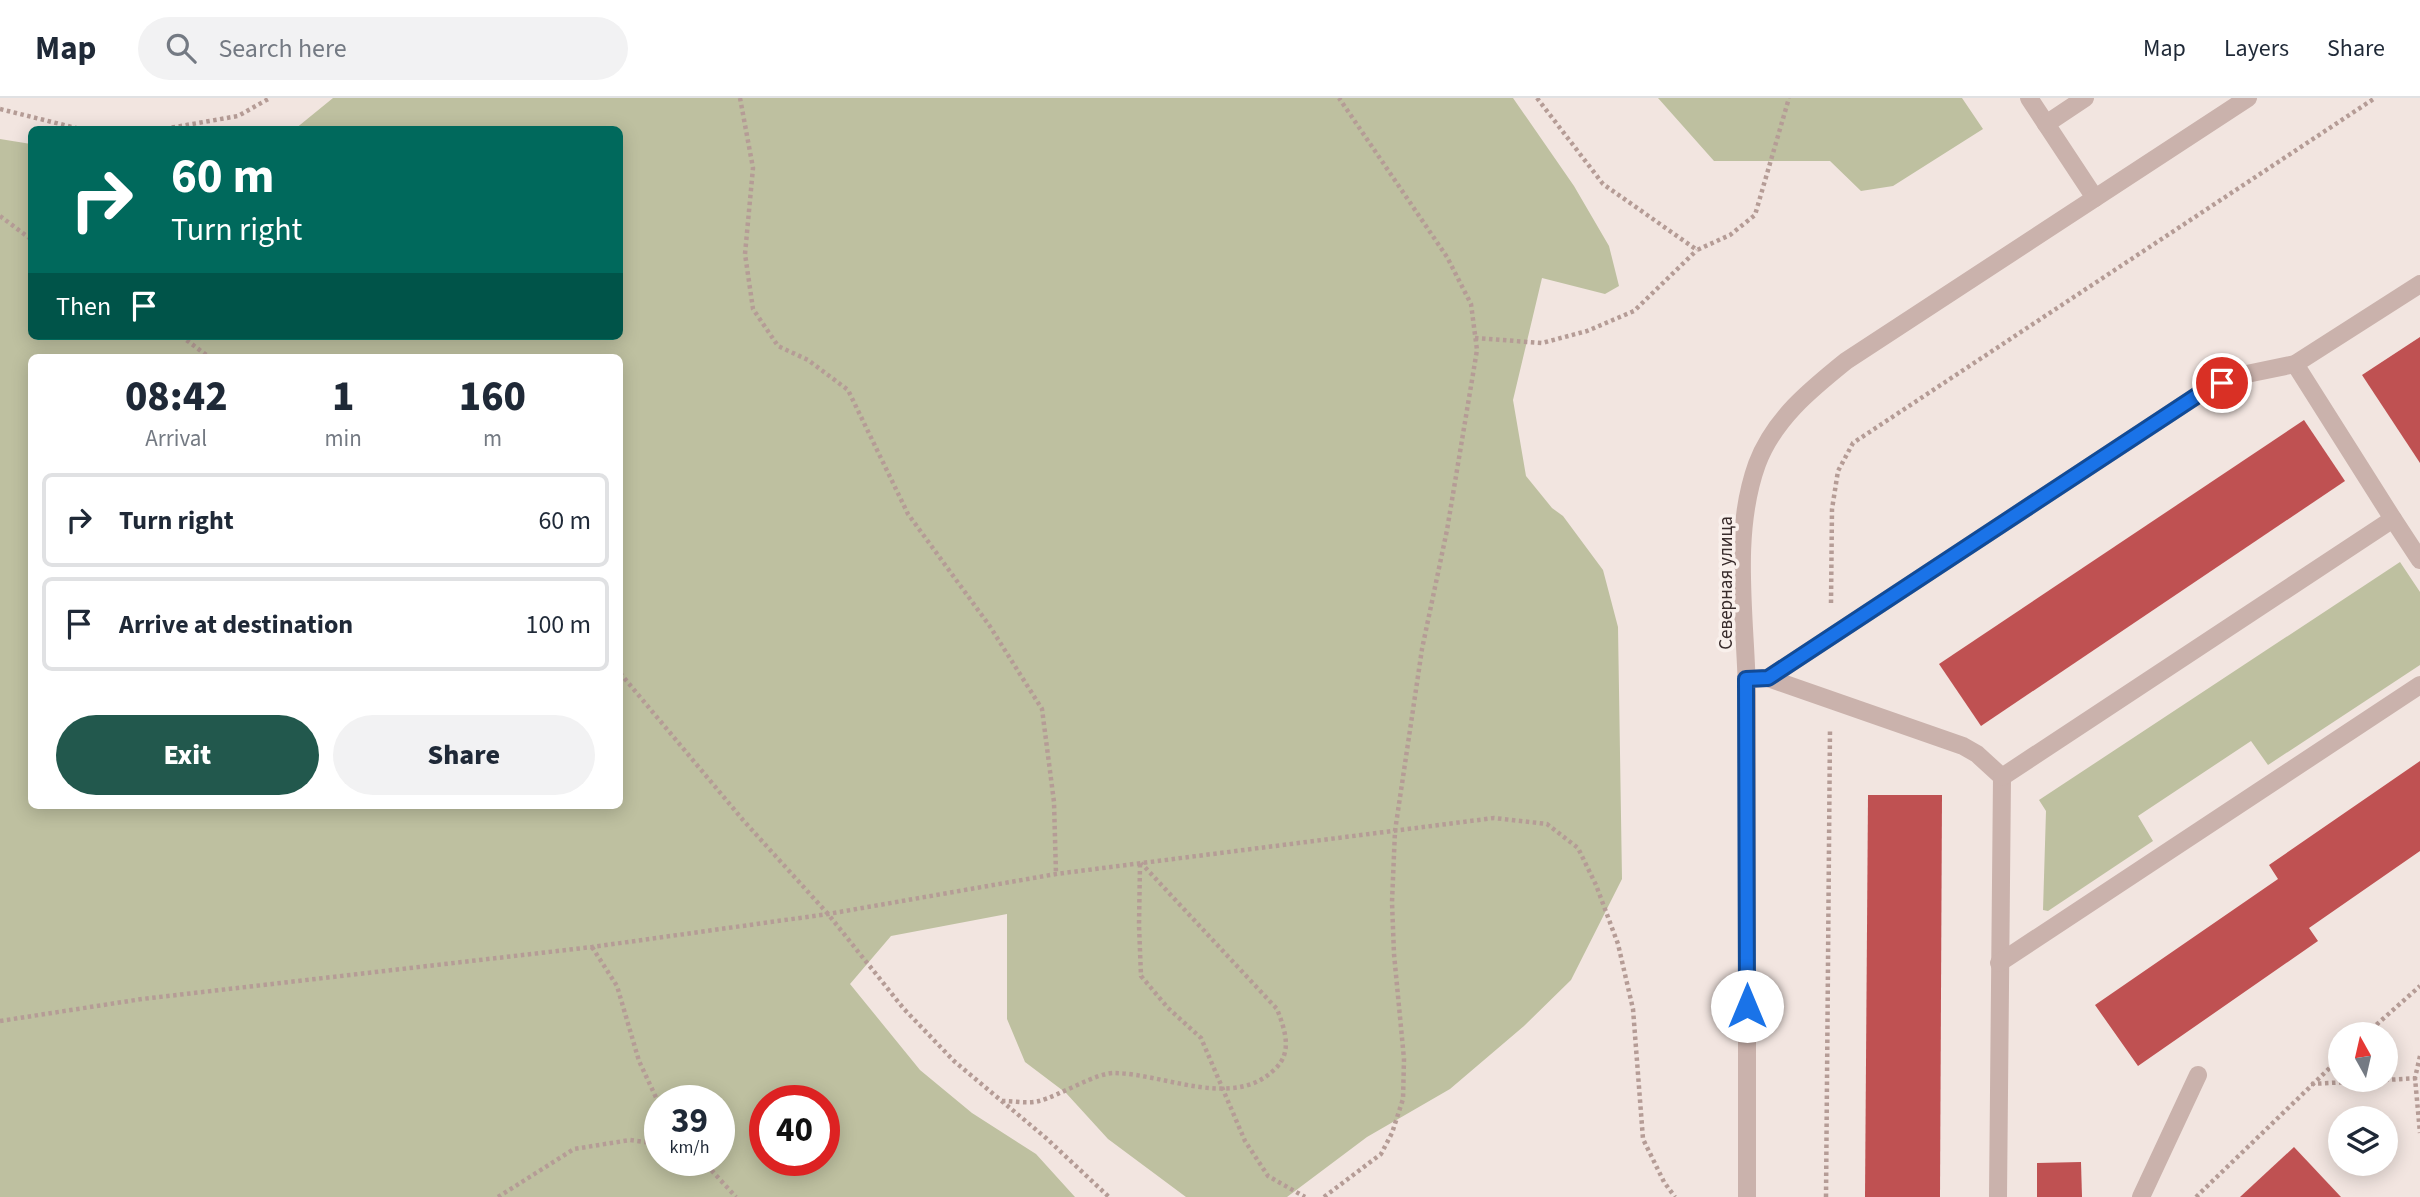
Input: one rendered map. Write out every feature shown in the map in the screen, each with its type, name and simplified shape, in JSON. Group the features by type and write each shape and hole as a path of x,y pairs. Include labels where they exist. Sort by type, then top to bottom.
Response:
{"street":[{"path":"2029,98 2095,198"},
{"path":"2046,124 2085,98"},
{"name":"Северная улица","path":"1747,1197 1746,679 1743,560 1745,513 1758,463 1778,424 1807,392 1846,361 2248,98"},
{"path":"1768,678 2207,389 2237,376 2295,364 2420,284"},
{"path":"2295,364 2420,560"},
{"path":"2002,777 2393,519"},
{"path":"1746,679 1768,678 1963,747 1976,754 2002,777 1998,1197"},
{"path":"1999,963 2420,685"},
{"path":"2141,1197 2198,1075"}],"path":[{"path":"181,126 238,116 270,98"},
{"path":"740,98 753,168 746,254 753,309 778,346 808,360 848,390 908,514 989,625 1042,709 1054,802 1056,874"},
{"path":"1324,1197 1381,1154 1392,1133 1403,1099 1404,1059 1392,915 1395,831 1422,649 1447,530 1477,350 1471,304 1447,257 1339,98"},
{"path":"1537,98 1603,184 1697,250"},
{"path":"1475,338 1542,344 1587,331 1634,311 1697,250 1730,235 1755,215 1789,98"},
{"path":"1831,636 1832,509 1838,471 1853,443 2375,98"},
{"path":"0,109 68,126"},
{"path":"0,216 28,237"},
{"path":"186,340 205,354"},
{"path":"623,677 743,820 828,914 904,1009 954,1061 1109,1197"},
{"path":"1826,1197 1831,700"},
{"path":"0,1021 142,999 592,947 828,914 1056,874 1494,818 1547,824 1578,848 1618,944 1630,996 1643,1139 1664,1182 1675,1197"},
{"path":"1002,1101 1037,1102 1112,1072 1191,1086 1222,1087 1262,1082 1282,1062 1287,1036 1277,1009 1140,863"},
{"path":"1140,863 1141,976 1168,1008 1201,1038 1245,1141 1268,1175 1306,1197"},
{"path":"592,947 617,986 639,1061 650,1085"},
{"path":"2380,1022 2420,986"},
{"path":"2420,1056 2417,1078 2420,1133"},
{"path":"2196,1197 2328,1068"},
{"path":"2398,1079 2417,1078"},
{"path":"2310,1084 2328,1083"},
{"path":"498,1197 575,1149 630,1140 644,1142"},
{"path":"717,1176 736,1197"}],"green space":[{"path":"333,98 1513,98 1574,186 1609,246 1619,286 1605,294 1542,278 1513,400 1526,476 1552,508 1563,516 1603,570 1618,627 1622,879 1571,980 1524,1026 1450,1089 1367,1137 1287,1197 1186,1197 1108,1139 1066,1093 1025,1062 1007,1019 1007,914 891,936 850,984 920,1070 972,1113 1036,1154 1075,1197 0,1197 0,139 28,144 28,340 623,340 623,126 299,126"},
{"path":"1658,98 1962,98 1983,129 1893,186 1861,191 1830,161 1714,161"},
{"path":"2400,562 2420,592 2420,665 2268,765 2251,741 2138,816 2153,841 2048,911 2043,910 2046,811 2039,800"}],"building":[{"path":"2420,337 2420,463 2362,375"},
{"path":"2304,420 2345,481 1981,726 1939,664"},
{"path":"2420,761 2420,851 2309,928 2318,941 2138,1066 2095,1005 2278,879 2269,865"},
{"path":"1868,795 1942,795 1940,1197 1865,1197"},
{"path":"2294,1147 2341,1197 2240,1197"},
{"path":"2081,1162 2082,1197 2037,1197 2037,1163"}],"route":[{"path":"1747,1006 1746,679 1768,678 2207,389 2222,383"}]}
